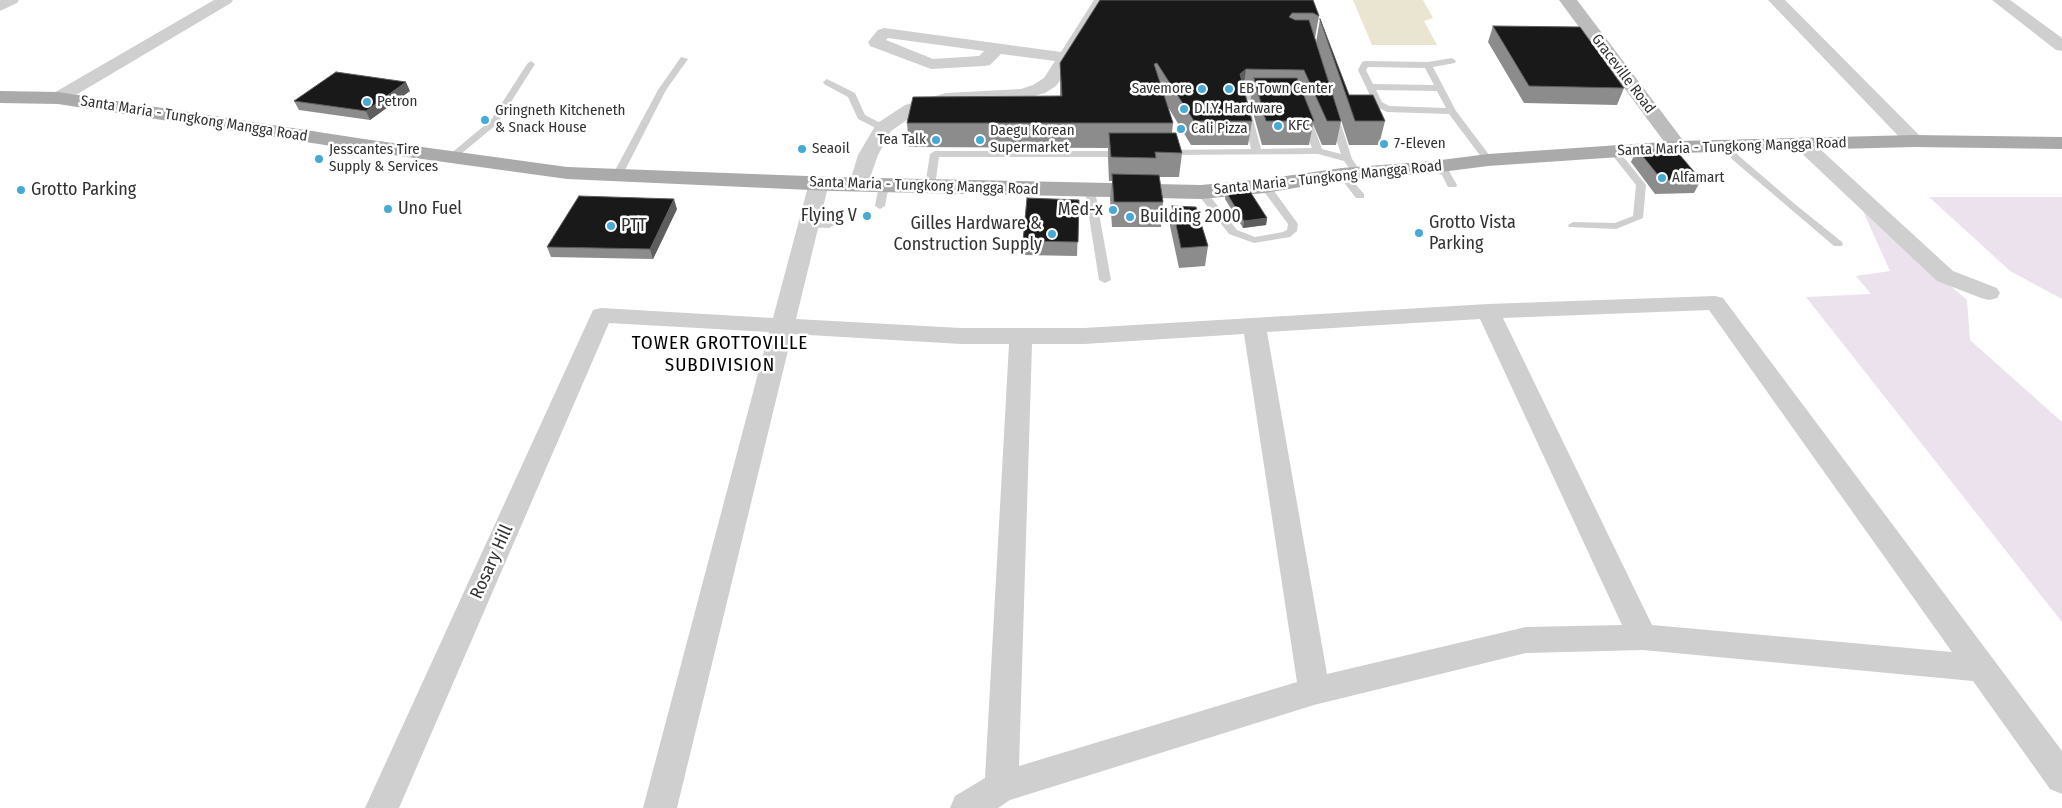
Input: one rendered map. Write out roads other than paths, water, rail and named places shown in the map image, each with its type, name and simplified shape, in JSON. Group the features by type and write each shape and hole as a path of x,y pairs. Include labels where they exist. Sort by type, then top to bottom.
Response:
{"main road":[{"name":"Santa Maria - Tungkong Mangga Road","path":"0,97 58,98 519,168 617,176 859,184 882,196 930,186 1201,192 1265,186 1349,169 1433,167 1488,160 1678,147 2001,140 2062,143"}],"street":[{"path":"0,6 11,0"},
{"path":"58,98 225,0"},
{"path":"859,184 868,155 883,128 911,109 946,98 1023,94 1039,89 1050,82 1067,58 1102,0"},
{"name":"Graceville Road","path":"1568,0 1678,147"},
{"path":"1776,0 1914,141"},
{"path":"2000,0 2062,46"},
{"path":"997,48 984,61 931,64 876,42 884,33 997,48 1067,58"},
{"path":"1802,143 1945,276 1989,293"},
{"path":"660,808 782,325 819,225 818,183"},
{"path":"782,325 961,336 1084,336 1488,311 1715,303 2062,778"},
{"path":"1488,311 1642,638"},
{"name":"Rosary Hill","path":"382,808 601,315 782,325"},
{"path":"1254,326 1314,691"},
{"path":"1002,787 1021,337"},
{"path":"967,808 1002,787 1314,691 1526,640 1642,638 1982,668"}],"lane":[{"path":"617,176 662,90 684,59"},
{"path":"1452,61 1428,66 1365,64 1362,70 1378,104 1387,109 1452,112"},
{"path":"452,157 494,122 530,64"},
{"path":"1428,66 1452,112 1488,160"},
{"path":"827,82 852,95 861,117 883,128"},
{"path":"1369,87 1439,88"},
{"path":"1258,152 1243,97 1279,97"},
{"path":"1301,106 1318,152"},
{"path":"1332,113 1349,169 1360,196"},
{"path":"1725,145 1736,158 1785,201 1838,244"},
{"path":"1573,225 1616,226 1638,218 1641,185 1614,151"},
{"path":"1158,153 1318,152 1349,169"},
{"path":"930,186 935,154 1138,154"},
{"path":"1433,167 1446,173 1452,185"},
{"path":"1201,192 1234,232 1254,240 1286,235 1292,231 1293,224 1265,186"},
{"path":"1090,191 1105,280"}],"place":[{"name":"Savemore","path":"1202,89"},
{"name":"EB Town Center","path":"1229,89"},
{"name":"Petron","path":"367,102"},
{"name":"D.I.Y. Hardware","path":"1184,109"},
{"name":"Gringneth Kitcheneth & Snack House","path":"485,120"},
{"name":"KFC","path":"1278,126"},
{"name":"Cali Pizza","path":"1181,129"},
{"name":"Tea Talk","path":"936,140"},
{"name":"Daegu Korean Supermarket","path":"980,140"},
{"name":"7-Eleven","path":"1384,144"},
{"name":"Seaoil","path":"802,149"},
{"name":"Jesscantes Tire Supply & Services","path":"319,159"},
{"name":"Alfamart","path":"1662,178"},
{"name":"Grotto Parking","path":"21,190"},
{"name":"Uno Fuel","path":"388,209"},
{"name":"Med-x","path":"1113,210"},
{"name":"Flying V","path":"867,216"},
{"name":"Building 2000","path":"1130,217"},
{"name":"PTT","path":"611,226"},
{"name":"Grotto Vista Parking","path":"1419,233"},
{"name":"Gilles Hardware & Construction Supply","path":"1052,234"}],"district":[{"name":"TOWER GROTTOVILLE SUBDIVISION","path":"720,355"}]}
